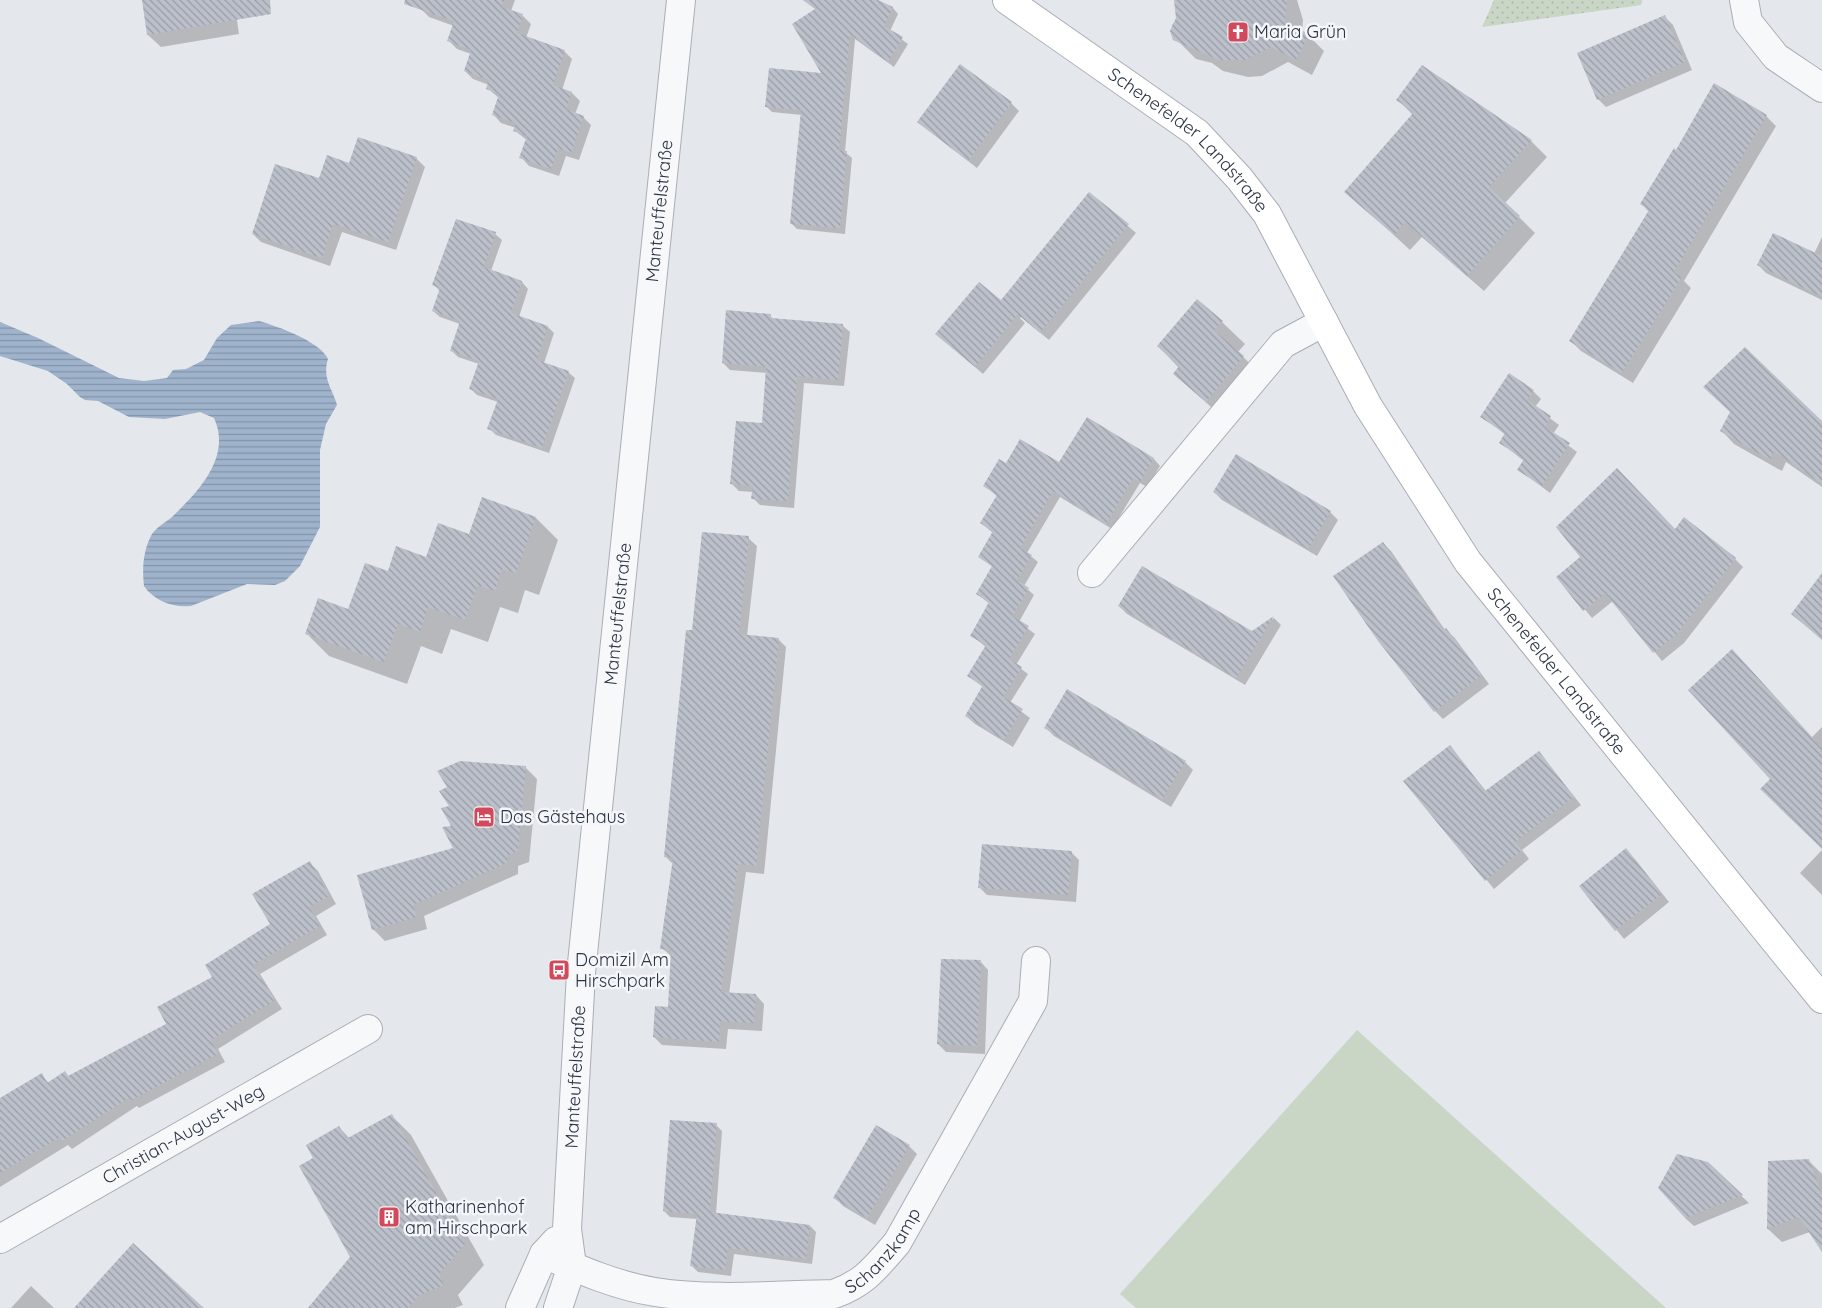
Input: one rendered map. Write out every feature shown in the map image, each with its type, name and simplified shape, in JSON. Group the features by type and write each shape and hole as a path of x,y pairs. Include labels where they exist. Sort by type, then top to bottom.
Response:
{"main road":[{"name":"Schenefelder Landstraße","path":"1007,0 1196,133 1239,178 1267,214 1368,406 1468,562 1822,999"}],"street":[{"name":"Manteuffelstraße","path":"558,1308 572,1266 568,1229 581,973 680,0"},
{"path":"1744,0 1748,22 1776,57 1822,88"},
{"path":"1092,573 1283,344 1324,322"},
{"name":"Schanzkamp","path":"544,1254 624,1286 692,1296 834,1294 854,1286 870,1274 897,1243 1033,1001 1036,962"},
{"name":"Christian-August-Weg","path":"0,1239 368,1029"},
{"path":"520,1308 544,1254 568,1229"}],"green space":[{"path":"1494,0 1642,0 1641,5 1482,27"},
{"path":"1357,1030 1666,1308 1136,1308 1120,1294"}],"water":[{"path":"259,321 308,341 324,353 328,359 326,372 328,383 337,405 326,424 320,450 320,527 300,566 285,581 275,585 247,584 191,606 171,605 153,596 144,586 143,566 145,553 152,534 192,496 210,473 219,446 214,418 200,412 165,419 129,417 98,401 85,400 48,371 0,356 0,322 38,338 119,378 144,381 167,378 173,370 186,369 204,360 217,338 231,325"}],"building":[{"path":"142,0 270,0 271,14 147,35"},
{"path":"405,0 504,0 502,7 523,14 517,33 565,50 553,85 572,92 566,109 584,116 571,153 558,148 551,169 519,158 527,136 513,131 516,123 492,115 499,94 486,89 489,80 464,71 471,50 447,41 454,21 404,4"},
{"path":"803,0 878,0 893,7 884,26 903,37 888,62 850,34 839,150 847,151 840,228 790,224 801,110 765,107 769,68 821,73 792,24 815,9"},
{"name":"Maria Grün","path":"1174,0 1287,0 1285,22 1309,34 1296,60 1271,47 1245,60 1219,60 1173,40 1170,31 1176,18"},
{"path":"1665,15 1685,62 1597,100 1577,53"},
{"path":"960,64 1012,102 968,161 917,122"},
{"path":"1422,65 1532,140 1489,187 1520,216 1467,276 1405,222 1394,235 1344,192 1414,112 1396,100"},
{"path":"1714,83 1767,115 1674,272 1682,277 1622,373 1569,341 1649,210 1640,204 1674,148 1676,150"},
{"path":"358,137 417,157 388,242 333,224 322,258 252,234 275,164 319,178 327,155 349,163"},
{"path":"1089,192 1129,224 1040,333 1001,300"},
{"path":"456,219 496,232 484,267 522,281 511,313 548,326 537,360 569,371 542,448 487,429 498,399 469,389 479,361 450,351 460,321 432,311 440,288 432,285"},
{"path":"1773,233 1822,256 1822,297 1757,265"},
{"path":"979,282 1018,314 975,367 935,334"},
{"path":"1197,299 1223,321 1214,330 1244,356 1206,402 1173,374 1179,366 1157,346"},
{"path":"726,310 771,314 771,318 843,324 838,380 797,376 788,501 751,499 753,486 730,484 736,421 762,423 766,367 722,363"},
{"path":"1745,347 1822,421 1822,484 1774,451 1770,460 1720,431 1730,412 1703,387"},
{"path":"1509,373 1534,390 1527,400 1551,416 1545,427 1570,443 1542,486 1517,470 1524,459 1499,443 1505,433 1480,417"},
{"path":"1087,417 1154,458 1140,482 1133,478 1106,524 1053,491 1020,548 1032,555 1017,580 1029,588 1012,616 1029,626 1009,659 1022,667 1003,697 967,676 986,645 970,636 989,602 976,594 992,566 978,557 993,531 980,523 997,495 983,486 999,459 1006,463 1020,439 1059,462"},
{"path":"1236,454 1331,511 1308,549 1213,492"},
{"path":"1617,468 1675,529 1684,517 1736,558 1676,635 1653,653 1605,593 1583,611 1556,577 1580,557 1556,527"},
{"path":"482,497 536,517 516,573 502,569 495,591 478,585 465,620 428,607 420,632 398,624 384,662 305,634 318,598 348,609 365,563 388,571 396,546 426,557 438,523 469,534"},
{"path":"702,532 749,536 739,634 779,638 756,866 738,864 721,992 756,994 754,1023 720,1021 719,1042 653,1037 655,1006 668,1007 671,950 660,949 673,858 664,857 686,630 692,630"},
{"path":"1383,542 1443,630 1446,628 1482,675 1434,712 1378,641 1333,576"},
{"path":"1142,566 1252,631 1274,616 1236,678 1118,606"},
{"path":"1822,573 1822,639 1791,614"},
{"path":"1732,649 1822,748 1822,849 1760,789 1770,779 1688,690"},
{"path":"983,685 1023,709 1004,740 965,716"},
{"path":"1067,689 1186,761 1162,799 1044,728"},
{"path":"1450,745 1485,791 1539,751 1574,797 1515,842 1522,850 1485,881 1403,781"},
{"name":"Das Gästehaus","path":"460,761 526,766 518,851 508,855 507,863 413,905 417,917 372,930 357,875 453,848 442,827 451,826 441,808 449,806 439,791 447,787 437,771"},
{"path":"982,844 1072,851 1068,895 978,888"},
{"path":"1626,848 1662,894 1615,931 1579,886"},
{"path":"310,861 329,896 309,907 320,926 253,965 275,1000 211,1040 218,1054 130,1101 129,1098 62,1141 60,1137 0,1173 0,1098 42,1073 47,1083 65,1071 68,1076 166,1024 157,1007 212,977 205,965 270,924 252,894"},
{"path":"941,959 981,960 977,1046 937,1044"},
{"name":"Katharinenhof am Hirschpark","path":"392,1114 465,1244 439,1274 444,1285 420,1295 408,1308 308,1308 350,1257 299,1166 313,1158 306,1145 339,1126 346,1139"},
{"path":"670,1120 717,1123 710,1212 810,1225 806,1259 728,1248 725,1270 690,1266 697,1214 663,1211"},
{"path":"876,1125 910,1145 867,1218 833,1198"},
{"path":"1677,1154 1708,1162 1743,1195 1685,1218 1658,1188"},
{"path":"1809,1159 1822,1195 1822,1252 1799,1217 1767,1229 1768,1161"},
{"path":"133,1243 204,1308 74,1308"}],"place":[{"name":"Maria Grün","path":"1238,32"},
{"name":"Das Gästehaus","path":"484,817"},
{"name":"Domizil Am Hirschpark","path":"559,970"},
{"name":"Katharinenhof am Hirschpark","path":"389,1217"}]}
